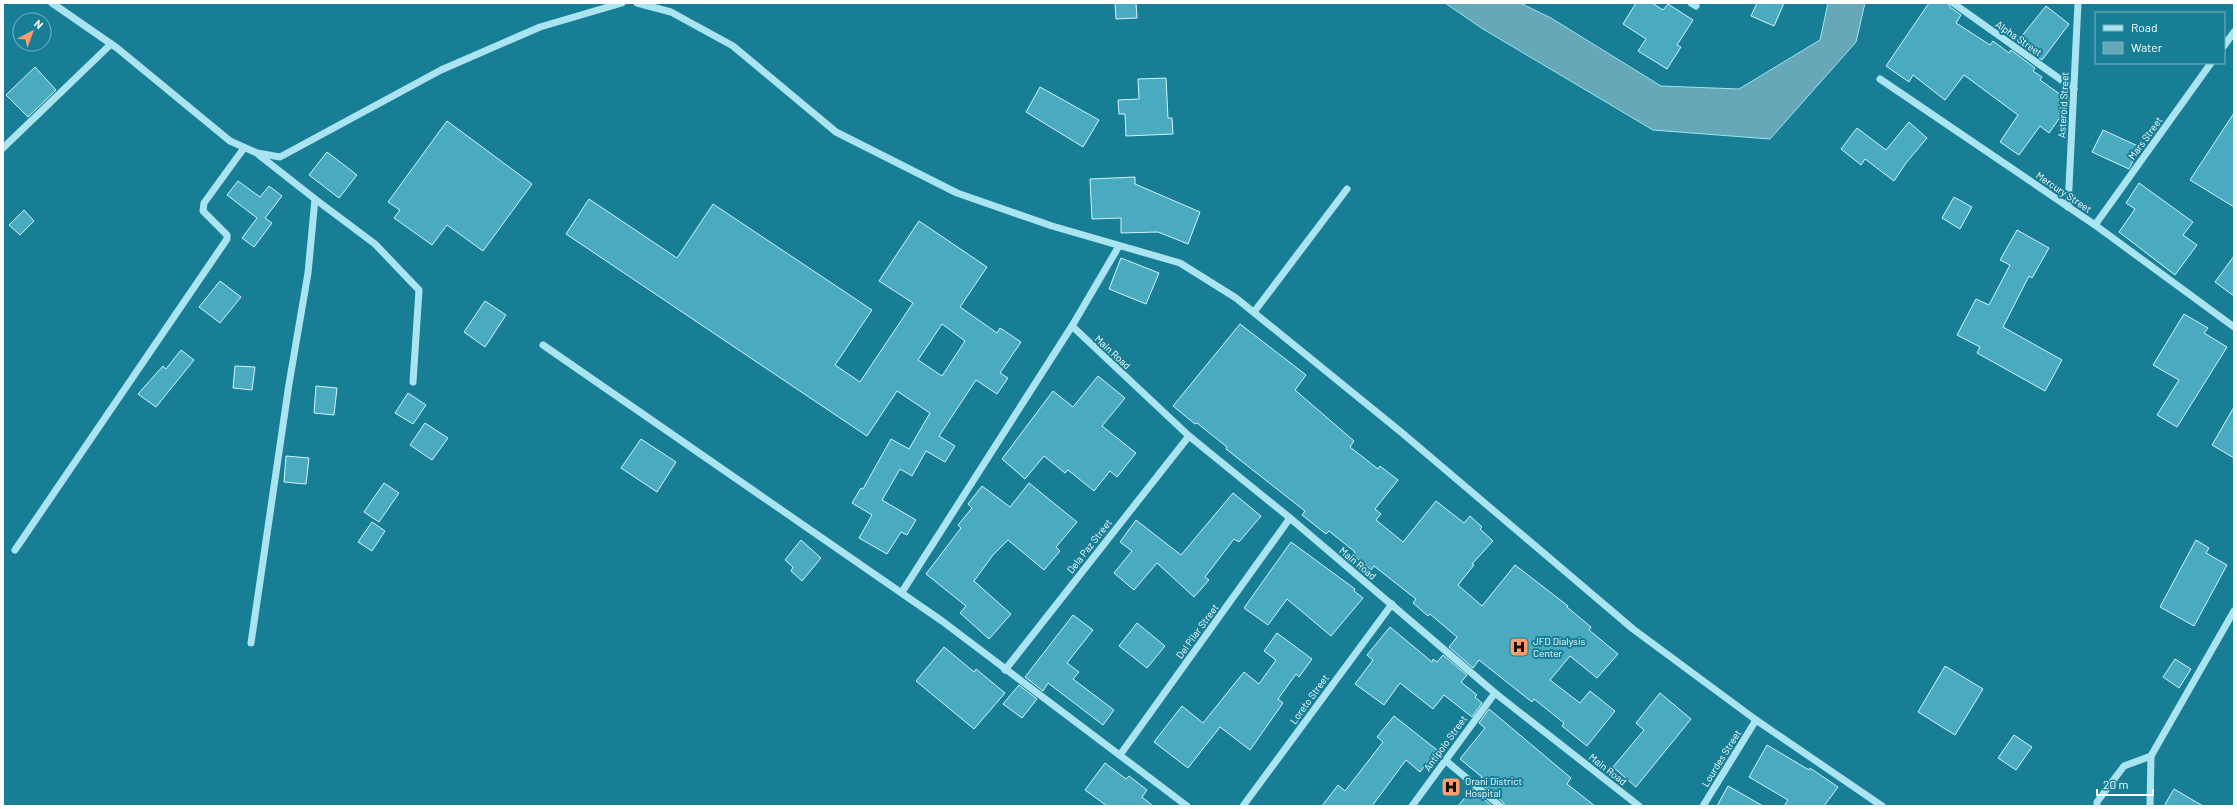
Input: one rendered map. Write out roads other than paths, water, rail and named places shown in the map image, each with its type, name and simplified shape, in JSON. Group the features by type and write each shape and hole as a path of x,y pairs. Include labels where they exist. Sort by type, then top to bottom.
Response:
{"street":[{"path":"52,3 111,44 230,141 257,153 280,157 441,70 540,27 622,3"},
{"path":"637,3 671,12 733,46 836,132 877,154 957,193 1119,246 1180,263 1236,298 1401,432 1633,629 1756,720 1882,806"},
{"name":"Alpha Street","path":"1953,3 2074,88"},
{"name":"Asteroid Street","path":"2068,208 2078,3"},
{"path":"2225,45 2234,32"},
{"path":"3,148 111,44"},
{"name":"Mars Street","path":"2094,225 2211,64"},
{"name":"Mercury Street","path":"1880,79 2094,225 2234,326"},
{"path":"15,550 227,240 227,235 203,211 204,203 244,148"},
{"path":"257,153 375,244 419,290 413,382"},
{"path":"1254,312 1347,189"},
{"path":"251,643 289,384 308,273 315,198"},
{"path":"902,592 1072,326 1119,246"},
{"name":"Main Road","path":"1072,326 1189,436 1290,518 1495,693 1639,806"},
{"path":"543,345 902,592 1186,806"},
{"name":"Dela Paz Street","path":"1006,670 1189,436"},
{"name":"Del Pilar Street","path":"1120,755 1290,518"},
{"name":"Loreto Street","path":"1244,806 1392,604"},
{"path":"2150,806 2151,756 2234,611"},
{"name":"Antipolo Street","path":"1412,806 1495,693"},
{"name":"Lourdes Street","path":"1703,806 1756,720"},
{"path":"2097,806 2097,802 2124,766 2151,756"},
{"path":"1445,760 1500,806"}],"water":[{"path":"1445,3 1520,3 1551,18 1661,86 1739,89 1820,40 1828,3 1865,3 1856,42 1770,139 1653,130 1483,29"}],"place":[{"name":"JFD Dialysis Center","path":"1519,647"},
{"name":"Orani District Hospital","path":"1451,787"}]}
